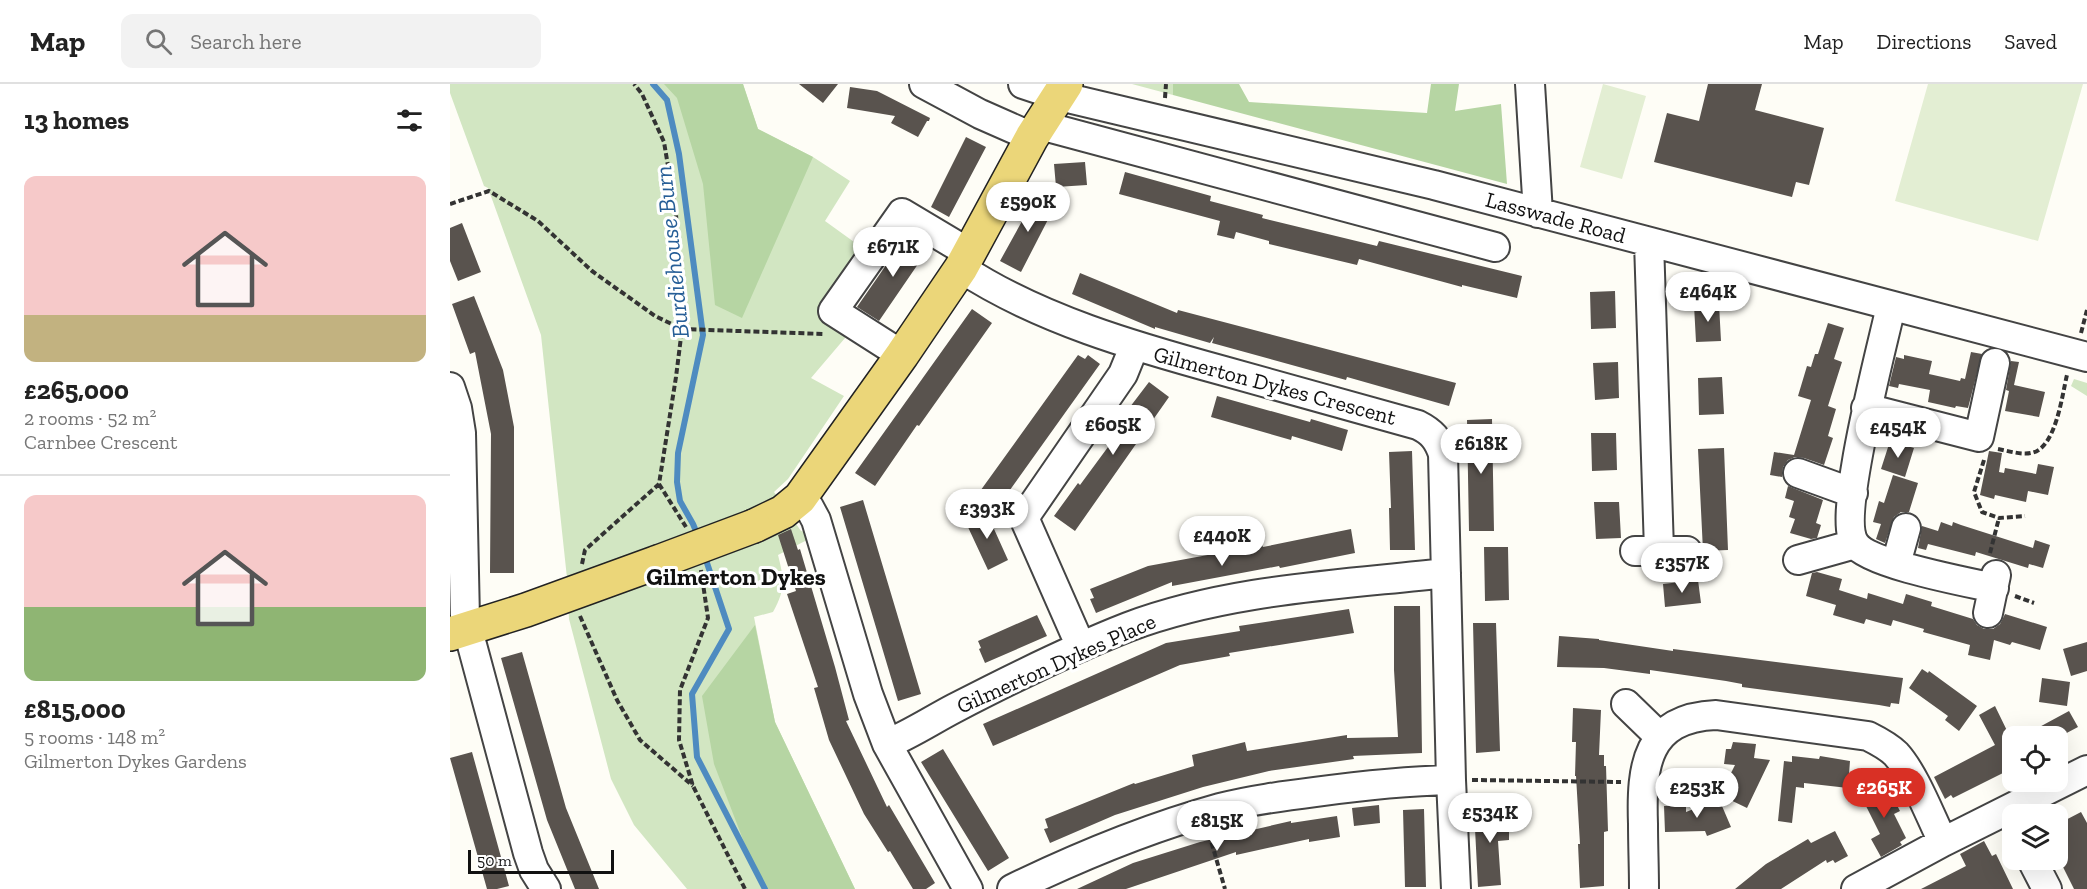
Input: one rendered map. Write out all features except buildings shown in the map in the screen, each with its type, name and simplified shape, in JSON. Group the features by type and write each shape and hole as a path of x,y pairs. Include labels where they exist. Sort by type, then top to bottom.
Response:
{"main road":[{"path":"459,631 580,591 754,526 783,512 800,498 902,356 965,261 1036,131 1062,90"}],"street":[{"name":"Lasswade Road","path":"924,84 980,114 1036,131 1495,247"},
{"name":"Lasswade Road","path":"1023,84 1062,90 1434,185 2080,356"},
{"path":"1530,84 1538,213"},
{"name":"Gilmerton Dykes Crescent","path":"902,356 833,311 902,213 965,261 977,279 1029,306 1134,347 1418,425 1429,430 1438,439 1443,454 1456,889"},
{"path":"1649,242 1647,550 1687,551"},
{"path":"1891,306 1866,408 1853,494 1851,531 1855,544 1873,556 1993,592"},
{"path":"1082,647 1025,520 1028,512 1123,374 1134,347"},
{"path":"1866,408 1979,436 1995,363"},
{"path":"452,401 461,433 459,631 528,853 534,870 546,889"},
{"path":"1798,473 1853,494"},
{"path":"800,498 809,507 816,520 868,694 887,744 968,889"},
{"path":"1896,564 1906,528"},
{"path":"1798,560 1855,544"},
{"name":"Gilmerton Dykes Place","path":"887,744 987,692 1082,647 1169,614 1248,597 1336,583 1446,573"},
{"path":"1626,704 1660,737"},
{"path":"1644,889 1643,782 1646,764 1660,737 1685,720 1701,716 1716,715 1868,736 1883,743 1895,753 1906,768 1943,842"},
{"path":"2030,804 2087,770"},
{"path":"1012,889 1078,857 1137,834 1203,813 1266,798 1347,788 1451,780"},
{"path":"1856,889 1943,842 2002,819"},
{"path":"2037,870 2047,889"}],"path":[{"path":"634,84 642,94 664,142 676,214 682,329 659,484 585,550 580,571 580,615 617,700 640,740 693,786"},
{"path":"450,204 489,191 538,221 591,271 656,316 682,329 801,334"},
{"path":"2083,324 2087,310"},
{"path":"1979,436 1989,448 2031,454 2042,450 2052,436 2080,356"},
{"path":"1983,465 1974,492 1982,512 1999,518 2025,516"},
{"path":"708,618 680,690 679,740 693,786 745,889"},
{"path":"1451,780 1548,783 1643,782"},
{"path":"1203,813 1226,889"}],"green space":[{"path":"450,84 743,84 758,129 813,157 850,181 825,221 861,247 819,310 851,331 811,378 844,396 788,479 774,492 801,531 805,532 807,540 778,555 782,578 780,597 773,612 754,617 775,722 855,889 687,889 634,825 611,779 569,619 567,578 541,335 488,188 484,186 450,93"},
{"path":"664,84 743,84 758,129 813,157 742,318 715,305 703,184 677,98"},
{"path":"1132,84 1173,84 1173,95"},
{"path":"1173,84 1239,84 1249,102 1427,113 1431,84 1459,84 1455,111 1501,104 1507,184 1173,95"},
{"path":"1603,84 1646,96 1622,179 1580,167"},
{"path":"1928,84 2083,84 2038,241 1895,201"},
{"path":"2074,379 2087,383 2087,396 2071,386"},
{"path":"755,625 775,722 855,889 762,889 714,764 702,696"}],"waterway":[{"name":"Burdiehouse Burn","path":"653,84 667,100 679,154 703,335 678,453 677,482 680,501 698,536"},
{"name":"Burdiehouse Burn","path":"704,554 729,629 692,694 697,757 765,889"}],"district":[{"name":"Gilmerton Dykes","path":"736,577"}]}
